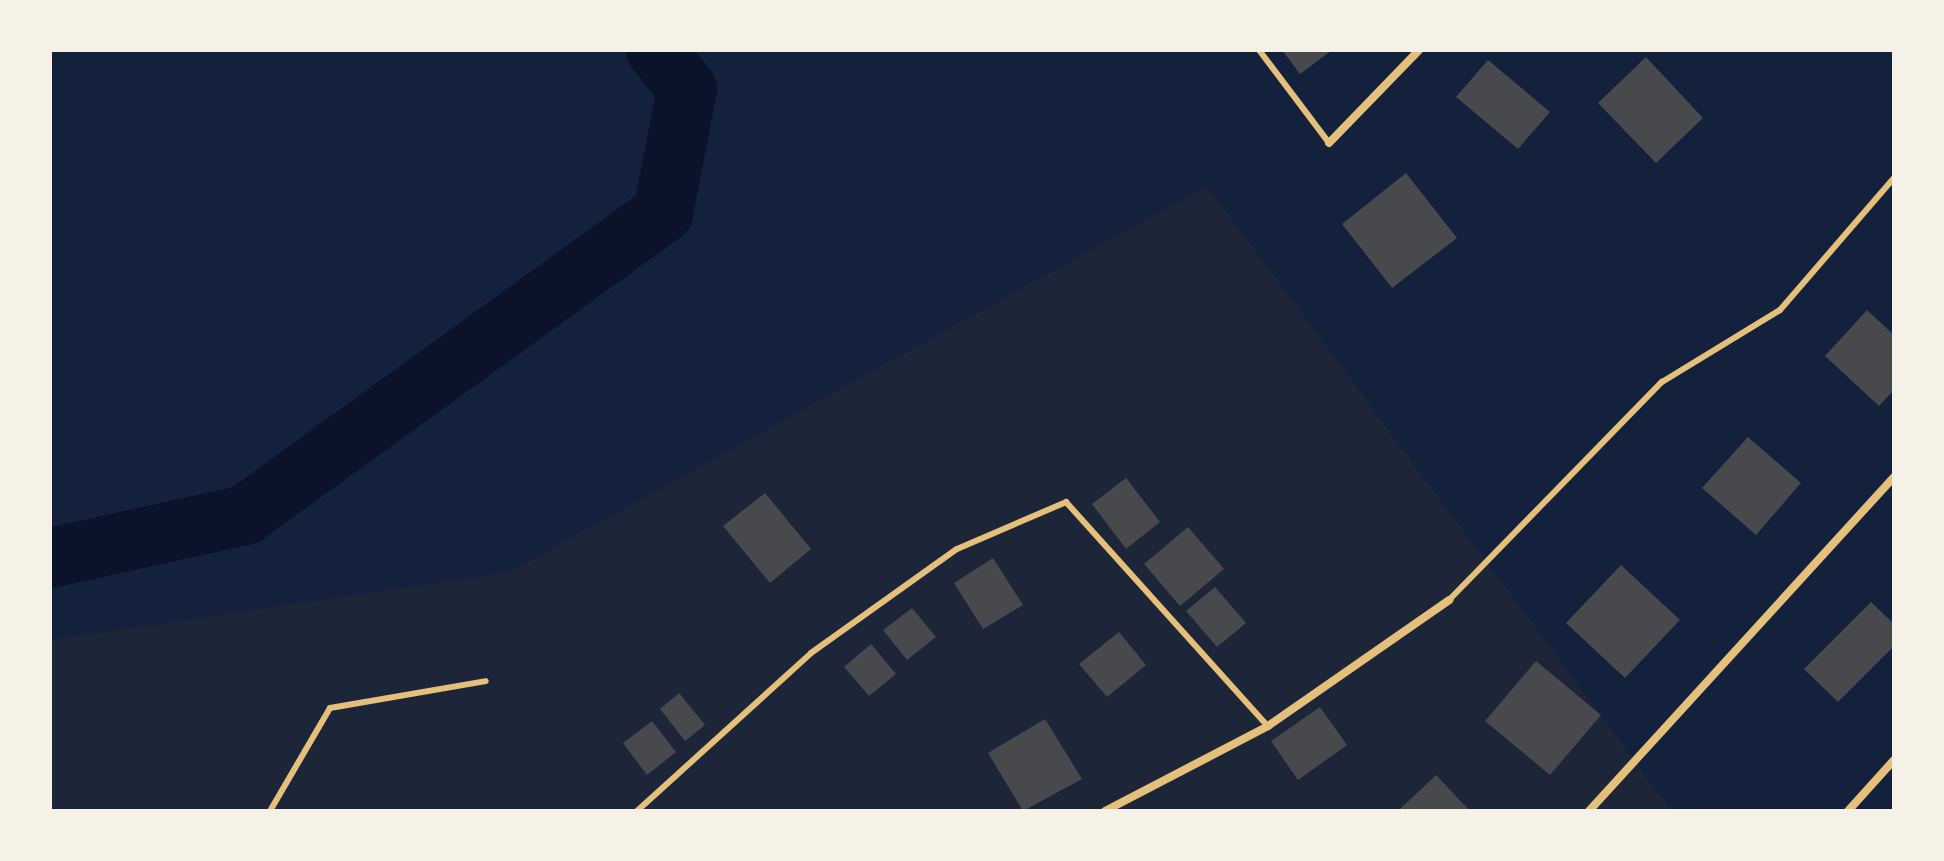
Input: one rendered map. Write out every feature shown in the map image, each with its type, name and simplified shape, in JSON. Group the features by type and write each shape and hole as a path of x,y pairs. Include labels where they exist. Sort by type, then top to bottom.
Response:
{"street":[{"path":"1329,143 1419,50"},
{"path":"1589,811 1894,477"},
{"path":"1105,811 1268,726 1449,600"},
{"path":"1848,811 1894,760"}],"lane":[{"path":"1259,50 1329,143"},
{"path":"1449,600 1662,382 1780,310 1894,178"},
{"path":"637,811 811,653 957,549 1066,502 1268,726"},
{"path":"270,811 330,708 486,681"}],"shaded area":[{"path":"1207,186 1672,811 50,811 50,640 510,572"}],"building":[{"path":"1282,50 1332,50 1300,74"},
{"path":"1646,57 1703,118 1656,163 1598,103"},
{"path":"1488,60 1550,112 1518,149 1456,97"},
{"path":"1406,173 1457,238 1392,288 1342,224"},
{"path":"1867,310 1894,335 1894,390 1879,406 1825,356"},
{"path":"1748,437 1801,483 1756,535 1702,488"},
{"path":"1126,478 1160,522 1126,549 1092,504"},
{"path":"765,493 811,549 770,583 723,526"},
{"path":"1188,527 1224,569 1180,606 1144,564"},
{"path":"993,558 1023,605 983,629 954,583"},
{"path":"1621,565 1680,620 1625,678 1566,623"},
{"path":"1215,587 1246,623 1217,647 1186,611"},
{"path":"1871,602 1894,624 1894,646 1838,702 1804,669"},
{"path":"912,608 936,637 907,660 883,630"},
{"path":"1119,632 1146,665 1107,697 1079,664"},
{"path":"871,644 896,674 869,696 844,667"},
{"path":"1536,661 1601,715 1550,775 1485,721"},
{"path":"679,693 705,725 685,741 660,709"},
{"path":"1320,707 1347,745 1298,780 1271,741"},
{"path":"1045,719 1082,779 1023,811 988,753"},
{"path":"652,721 676,752 647,775 623,743"},
{"path":"1436,775 1470,811 1398,811"}],"waterway":[{"path":"50,558 245,515 663,213 687,89 656,50"}]}
